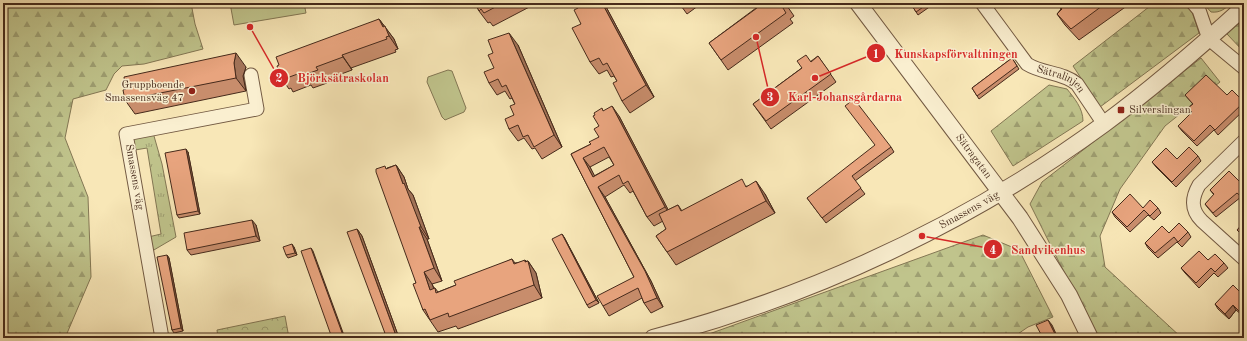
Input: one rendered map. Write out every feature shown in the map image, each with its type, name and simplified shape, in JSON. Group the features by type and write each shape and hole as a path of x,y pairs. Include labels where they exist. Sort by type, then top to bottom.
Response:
{"street":[{"name":"Sätragatan","path":"858,3 1020,218 1058,276 1090,338"},
{"name":"Sätralinjen","path":"982,3 1027,64 1034,68 1072,80 1085,95 1104,124"},
{"path":"1193,3 1199,10 1209,39 1244,68"},
{"name":"Smassens väg","path":"653,338 742,311 864,263 937,228 1000,193 1042,167 1104,124 1209,39 1244,7"},
{"name":"Smassens väg","path":"162,338 126,134 257,109 251,75"},
{"path":"1244,141 1199,186 1195,192 1193,207 1195,214 1244,259"}],"green space":[{"path":"3,3 191,3 195,24 203,49 144,64 122,66 114,74 106,90 73,99 65,138 88,197 91,277 65,338 3,338"},
{"path":"230,3 304,3 306,13 234,25"},
{"path":"1154,3 1185,3 1192,12 1199,33 1100,107 1073,66"},
{"path":"1203,3 1231,3 1222,10 1211,12"},
{"path":"1244,18 1244,52 1227,34"},
{"path":"1201,58 1220,82 1165,126 1120,189 1100,236 1105,267 1182,338 1097,338 1030,204 1042,182"},
{"path":"448,70 452,71 466,108 464,112 445,120 442,117 427,82 428,77"},
{"path":"1049,85 1067,89 1080,108 1083,121 1013,166 991,131"},
{"path":"152,129 162,164 176,237 147,254 144,238 161,234 147,148 129,151 128,146 141,131"},
{"path":"983,235 1019,250 1053,317 1028,327 1012,338 698,338"},
{"path":"285,316 289,338 218,338 217,330"}],"building":[{"path":"475,3 503,3 484,13 481,9 479,11"},
{"path":"576,3 602,3 646,85 622,101 613,83 617,81 607,63 603,65 599,58 590,62 572,28 581,24 574,10 578,8"},
{"path":"753,3 785,3 787,6 783,8 786,13 721,60 709,43 757,8"},
{"path":"929,3 916,12 911,4"},
{"path":"1057,3 1106,3 1071,29 1057,14 1062,9"},
{"path":"379,19 383,27 385,26 389,36 386,37 387,39 342,55 343,57 316,67 318,70 304,75 303,72 284,79 283,75 280,76 277,66 279,65 276,57"},
{"path":"509,33 554,135 534,147 528,135 523,137 518,125 509,129 505,119 514,115 510,106 515,104 506,85 502,87 498,79 489,83 484,72 494,68 488,55 493,53 488,40"},
{"path":"236,53 234,63 236,78 125,100 123,90 126,89 124,77"},
{"path":"806,55 811,62 818,56 831,74 766,121 753,104 802,68 797,61"},
{"path":"1012,58 1017,66 977,96 972,88"},
{"path":"1206,75 1227,95 1232,90 1244,102 1215,130 1210,125 1194,141 1178,126 1192,112 1188,108 1193,104 1185,95"},
{"path":"854,99 891,147 852,176 861,188 822,218 807,198 875,145 845,106"},
{"path":"612,106 665,207 647,217 628,181 623,184 619,175 598,187 645,271 657,298 644,303 638,288 603,306 597,296 634,277 571,154 591,144 589,142 599,137 594,129 599,126 593,116 595,115 594,113 602,108 603,111","holes":["604,147 614,165 593,177 583,158"]},
{"path":"1189,147 1198,156 1172,182 1152,162 1166,148 1177,159"},
{"path":"186,149 198,211 177,215 165,153"},
{"path":"396,165 421,227 419,227 434,268 424,272 430,290 435,288 436,293 456,285 454,281 512,259 514,264 525,260 525,262 528,261 534,285 449,317 448,313 430,320 425,309 423,310 413,284 416,283 376,172 376,169 385,166 386,169"},
{"path":"1229,171 1244,186 1244,199 1237,193 1213,213 1205,204 1214,194 1210,190"},
{"path":"742,179 746,187 756,181 766,201 667,252 656,236 666,229 659,214 678,205 681,211"},
{"path":"1130,194 1143,208 1150,200 1158,208 1150,216 1144,210 1127,227 1112,212"},
{"path":"252,220 256,236 187,250 184,233"},
{"path":"1244,222 1244,237 1237,230"},
{"path":"1179,223 1188,232 1178,242 1174,237 1155,253 1145,243 1162,226 1169,233"},
{"path":"357,229 395,333 386,336 347,232"},
{"path":"562,234 596,300 587,305 552,239"},
{"path":"292,244 295,253 286,255 283,247"},
{"path":"311,248 344,338 332,338 301,251"},
{"path":"1199,251 1208,260 1215,254 1224,263 1215,272 1211,268 1196,283 1181,268"},
{"path":"167,255 181,328 172,330 157,257"},
{"path":"1233,285 1240,292 1244,288 1244,305 1239,311 1233,305 1225,314 1215,304"},
{"path":"1048,320 1057,338 1043,338 1036,325"}],"place":[{"name":"Björksätraskolan","path":"250,27"},
{"name":"Karl-Johansgårdarna","path":"756,37"},
{"name":"Kunskapsförvaltningen","path":"815,78"},
{"name":"Gruppboende Smassensväg 47","path":"192,91"},
{"name":"Silverslingan","path":"1121,110"},
{"name":"Sandvikenhus","path":"922,236"}]}
